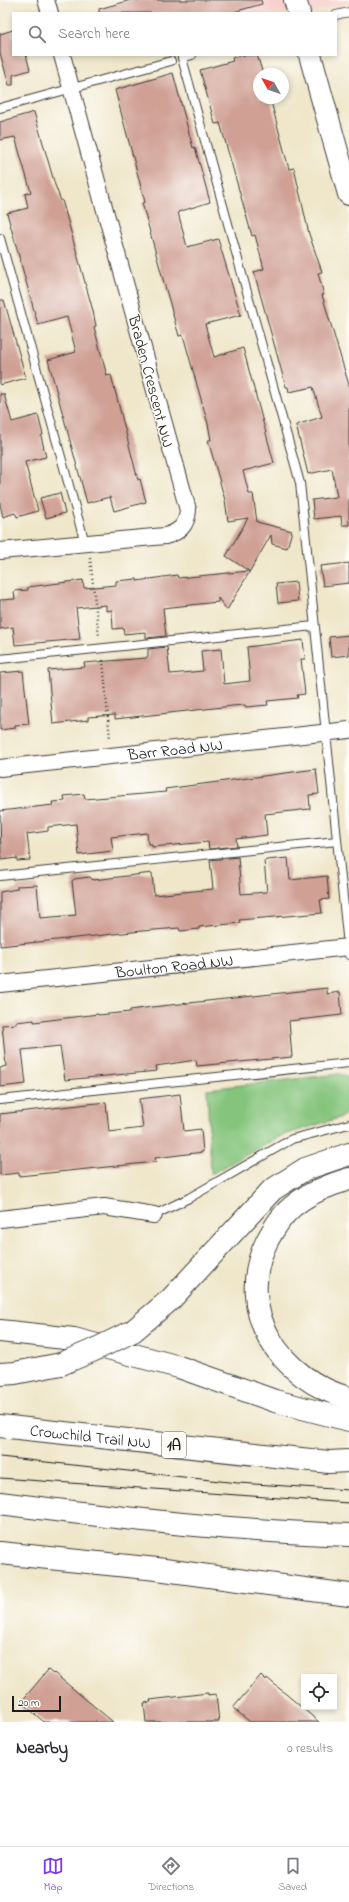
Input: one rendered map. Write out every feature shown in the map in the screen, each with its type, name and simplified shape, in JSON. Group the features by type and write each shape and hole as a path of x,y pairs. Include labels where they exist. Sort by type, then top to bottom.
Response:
{"main road":[{"path":"295,0 299,12"},
{"path":"310,56 349,194"},
{"path":"0,1374 15,1373 61,1364 94,1350 133,1330 172,1299 272,1190 305,1168 349,1154"},
{"path":"349,1179 310,1194 300,1200 283,1216 265,1246 258,1266 256,1288 260,1320 269,1339 278,1352 294,1368 313,1383 326,1390 349,1398"},
{"path":"0,1331 74,1339 179,1368 275,1402 349,1420"},
{"name":"Crowchild Trail NW","path":"0,1426 329,1462 349,1461"},
{"path":"0,1503 113,1517 267,1532 349,1535"},
{"path":"0,1553 157,1569 349,1595"}],"street":[{"path":"46,0 50,12"},
{"name":"Braden Crescent NW","path":"0,551 174,534 182,528 187,521 188,510 62,56"},
{"name":"Barr Road NW","path":"0,768 349,730"},
{"name":"Boulton Road NW","path":"0,984 349,950"},
{"path":"0,1219 104,1207 154,1215"}],"lane":[{"path":"337,15 349,12"},
{"path":"189,56 182,58 300,483 325,733 349,950"},
{"path":"0,108 171,60"},
{"path":"0,238 85,543"},
{"path":"0,659 314,626"},
{"path":"0,876 337,841"},
{"path":"0,1100 349,1063"},
{"path":"154,1215 189,1198 292,1139 349,1124"}],"shaded area":[{"path":"167,0 349,0 349,3 316,12 171,12"}],"green space":[{"path":"339,1074 349,1077 349,1110 342,1117 281,1136 211,1174 207,1089"}],"building":[{"path":"131,0 261,0 262,4 234,12 99,12 99,9"},
{"path":"12,30 12,56 26,56 30,70 13,75 13,85 9,85 0,53 0,34"},
{"path":"239,56 257,56 261,68 253,68 253,104 272,104 289,169 294,168 309,234 322,272 318,273 324,295 322,295 349,385 349,525 342,525 341,516 314,519 312,500 337,497 332,469 308,474 296,425 322,417 313,387 289,392 288,387 286,387 254,272 264,269 255,235 252,236 220,123 215,124 200,70 233,61 232,58"},
{"path":"173,73 193,148 195,147 210,202 178,212 187,247 218,239 241,315 205,324 214,357 243,348 274,463 243,471 249,494 253,494 257,522 292,531 287,548 272,544 271,535 227,610 218,598 218,602 163,608 166,636 146,638 146,632 124,634 123,628 113,629 112,610 106,611 106,605 76,608 80,639 15,645 13,627 0,629 0,600 15,599 14,591 28,590 28,587 83,580 84,588 116,585 116,581 137,579 137,581 177,575 178,578 249,571 226,556 248,518 228,521 225,500 208,440 211,440 208,424 183,335 179,336 161,272 142,203 145,202 115,90"},
{"path":"34,112 55,185 61,201 62,200 93,311 96,326 94,327 107,376 111,375 138,480 140,479 146,502 114,511 110,497 87,503 48,360 76,352 67,317 38,325 7,213 28,208 25,194 31,192 15,137 0,140 0,122"},
{"path":"0,300 4,300 26,378 0,385"},
{"path":"0,394 4,394 12,422 38,415 43,435 41,436 46,457 25,462 38,511 17,517 15,513 3,517 0,505"},
{"path":"60,493 65,513 46,518 40,498"},
{"path":"349,563 349,583 323,586 320,566"},
{"path":"296,582 298,601 278,603 276,584"},
{"path":"349,635 349,655 331,657 329,637"},
{"path":"303,640 305,659 301,659 305,694 297,695 298,698 267,701 268,705 246,707 245,705 232,706 115,719 115,715 88,717 88,720 53,724 48,670 85,667 84,663 146,658 148,656 148,649 167,647 170,674 203,671 201,651 221,649 224,684 250,681 247,647"},
{"path":"23,671 29,724 15,725 15,728 0,730 0,673"},
{"path":"316,769 319,794 309,795 310,809 265,814 267,835 236,839 237,846 209,849 208,842 152,847 152,844 148,844 147,833 111,837 113,851 79,855 76,824 48,827 48,831 27,834 30,860 17,861 17,858 1,860 0,811 53,805 52,802 65,801 64,796 84,794 85,799 166,792 165,789"},
{"path":"238,857 241,894 267,892 264,861 267,860 288,858 290,880 327,876 329,899 320,900 322,913 239,920 240,923 199,927 199,929 180,931 179,928 142,931 0,946 0,892 17,889 17,886 37,885 40,918 76,915 72,881 74,879 90,877 93,880 152,873 154,895 213,889 210,860"},
{"path":"327,988 327,994 340,992 342,1015 289,1021 292,1057 197,1066 196,1060 156,1066 157,1071 65,1080 60,1046 22,1050 26,1084 0,1087 0,1068 6,1066 2,1025 34,1020 34,1022 98,1014 130,1012 130,1010 152,1007"},
{"path":"180,1094 184,1131 201,1129 203,1152 155,1158 156,1162 19,1176 19,1173 0,1175 0,1114 106,1102 109,1132 143,1128 139,1099"},
{"path":"48,1670 53,1674 54,1673 113,1722 44,1722 21,1702"},
{"path":"261,1675 266,1680 267,1678 301,1707 301,1710 305,1710 319,1722 250,1722 233,1708"},
{"path":"208,1693 208,1695 216,1694 219,1722 146,1722 144,1703 151,1702 150,1700"}],"tram line":[{"path":"0,1457 238,1483 349,1490"},
{"path":"0,1478 349,1503"}]}
